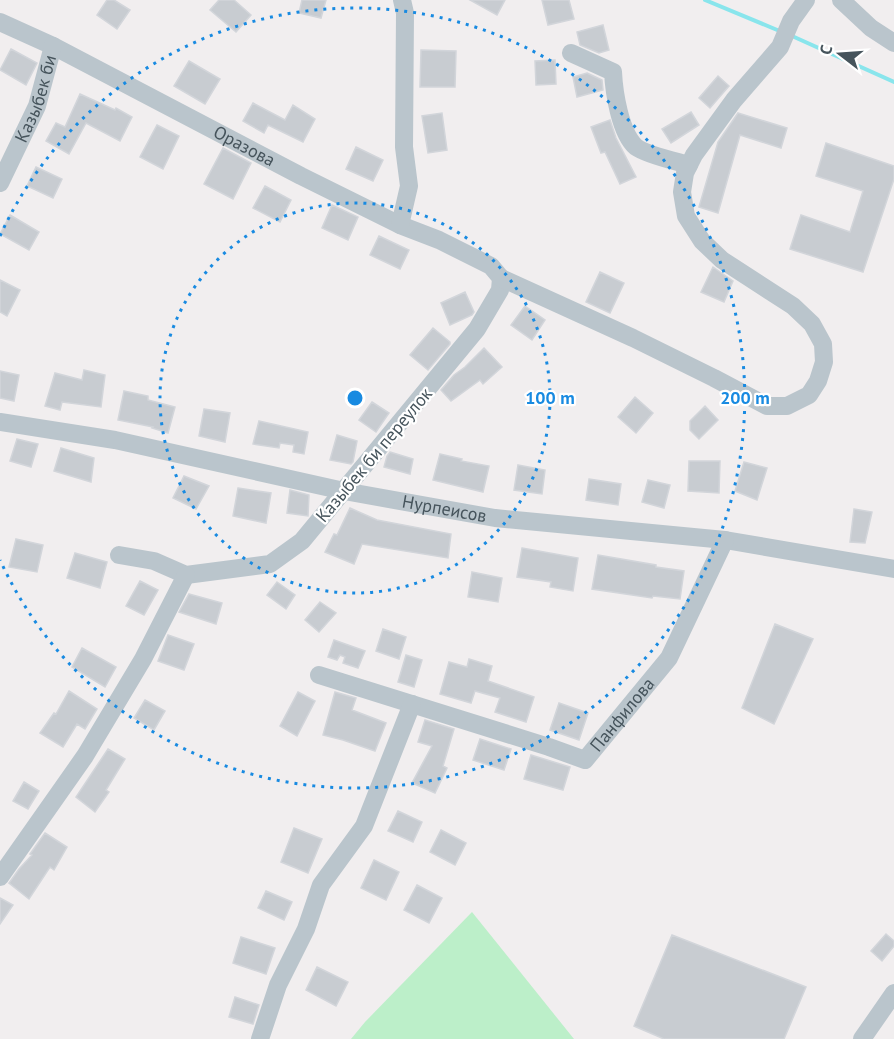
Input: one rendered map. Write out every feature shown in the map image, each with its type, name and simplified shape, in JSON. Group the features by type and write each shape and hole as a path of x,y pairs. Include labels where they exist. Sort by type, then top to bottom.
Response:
{"street":[{"path":"400,225 409,186 404,147 405,13 402,0"},
{"name":"Оразова","path":"0,22 53,46 301,176 400,225 439,240 496,272 767,406 787,406 809,395 818,381 824,363 823,344 812,324 793,306 722,260 702,241 686,216 682,192 686,173 694,155 734,100 780,47 791,21 806,0"},
{"path":"841,0 871,28 894,43"},
{"name":"Казыбек би","path":"0,183 37,106 53,46"},
{"path":"571,53 613,72 615,99 625,129 635,146 689,165"},
{"name":"Казыбек би переулок","path":"186,575 270,564 302,541 477,329 500,290 496,272"},
{"name":"Нурпеисов","path":"0,422 115,440 344,491 495,518 724,540 894,569"},
{"name":"Панфилова","path":"319,675 585,760 669,658 724,540"},
{"path":"0,878 85,756 143,659 186,575 154,561 119,555"},
{"path":"260,1039 278,985 306,929 321,885 364,826 412,704"},
{"path":"862,1039 894,993"}],"green space":[{"path":"472,912 574,1039 351,1039 365,1022"}],"building":[{"path":"107,0 114,0 130,10 117,29 97,15"},
{"path":"219,0 234,0 251,15 236,32 210,10"},
{"path":"302,0 326,0 321,18 299,13"},
{"path":"470,0 505,0 497,15"},
{"path":"542,0 569,0 574,19 548,25"},
{"path":"603,25 609,50 599,53 580,45 577,32"},
{"path":"11,49 37,63 26,85 0,70"},
{"path":"421,50 456,51 455,87 420,87"},
{"path":"555,60 556,84 536,85 535,61"},
{"path":"189,61 220,79 205,104 174,86"},
{"path":"587,73 602,80 603,90 577,97 573,77"},
{"path":"718,76 729,86 710,108 699,98"},
{"path":"80,94 132,117 120,141 86,123 69,154 46,141 56,123 65,127"},
{"path":"253,103 285,120 293,105 315,119 303,142 268,125 264,133 243,121"},
{"path":"691,112 699,125 671,143 662,129"},
{"path":"442,113 447,150 428,153 422,116"},
{"path":"738,113 787,128 781,148 740,135 718,213 699,207 718,142"},
{"path":"610,120 616,138 636,177 620,184 605,152 601,153 591,127"},
{"path":"157,125 179,136 163,169 140,157"},
{"path":"826,143 894,166 894,179 863,272 790,249 801,215 850,232 863,191 816,176"},
{"path":"356,147 383,160 373,181 346,169"},
{"path":"223,148 251,163 233,199 204,184"},
{"path":"36,167 62,179 53,198 27,186"},
{"path":"265,186 291,200 280,222 253,208"},
{"path":"332,205 358,217 348,240 322,228"},
{"path":"10,215 39,232 29,250 0,234"},
{"path":"379,236 409,250 400,269 370,255"},
{"path":"713,267 733,281 724,302 701,292"},
{"path":"600,272 624,283 610,313 586,302"},
{"path":"0,280 20,290 7,316 0,312"},
{"path":"465,292 474,312 450,325 441,303"},
{"path":"525,306 545,320 532,340 511,325"},
{"path":"433,328 450,344 428,370 410,355"},
{"path":"484,348 502,367 483,384 480,380 451,401 441,390"},
{"path":"84,370 105,375 101,407 62,402 60,410 45,406 55,373 82,380"},
{"path":"0,371 19,375 14,401 0,398"},
{"path":"124,391 148,396 148,400 175,407 168,433 153,427 118,420"},
{"path":"635,397 653,413 636,433 618,417"},
{"path":"372,402 389,413 376,432 359,420"},
{"path":"705,406 718,420 699,439 690,430 690,421"},
{"path":"204,409 230,413 225,442 199,436"},
{"path":"259,421 308,432 304,454 293,452 294,445 280,443 279,448 253,444"},
{"path":"337,435 357,441 351,464 330,460"},
{"path":"17,439 38,444 31,467 10,461"},
{"path":"61,448 94,458 91,482 54,471"},
{"path":"390,452 413,459 410,474 384,467"},
{"path":"440,454 462,459 461,461 489,466 483,492 433,480"},
{"path":"689,461 720,461 719,493 688,491"},
{"path":"744,462 767,468 757,500 735,491"},
{"path":"518,465 545,470 542,494 514,490"},
{"path":"184,476 209,486 196,509 173,498"},
{"path":"589,479 621,484 618,505 586,500"},
{"path":"648,480 670,485 664,508 642,502"},
{"path":"238,488 271,493 266,523 233,516"},
{"path":"290,490 309,495 308,516 287,513"},
{"path":"350,508 377,520 451,534 448,558 362,544 354,564 325,552 334,534 337,535"},
{"path":"854,509 872,512 865,543 850,542"},
{"path":"16,539 43,545 37,572 9,567"},
{"path":"522,548 578,558 573,591 550,587 551,582 517,577"},
{"path":"75,553 107,562 100,588 67,578"},
{"path":"598,555 684,571 680,599 653,596 652,598 592,589"},
{"path":"472,572 502,578 498,602 468,597"},
{"path":"140,581 158,590 144,615 126,606"},
{"path":"277,582 295,595 286,609 267,595"},
{"path":"189,594 222,603 216,624 179,612"},
{"path":"320,602 336,613 319,632 305,620"},
{"path":"775,624 813,639 774,724 742,708"},
{"path":"383,629 406,637 399,659 376,651"},
{"path":"168,635 194,644 184,670 158,661"},
{"path":"334,640 365,651 358,668 343,663 345,657 340,655 337,660 328,657"},
{"path":"82,648 116,667 105,687 72,667"},
{"path":"406,655 422,660 414,687 398,682"},
{"path":"469,659 492,666 488,681 534,697 526,722 495,712 500,698 475,691 471,703 440,694 449,662 467,667"},
{"path":"69,691 97,709 85,729 77,724 63,747 40,733 54,713 56,714"},
{"path":"298,692 315,701 297,736 280,726"},
{"path":"335,692 356,698 352,710 386,723 375,751 323,735"},
{"path":"145,700 165,711 154,730 134,718"},
{"path":"559,703 588,713 579,740 550,730"},
{"path":"425,720 454,729 443,766 447,768 435,793 412,783 432,746 418,742"},
{"path":"480,739 511,749 504,770 473,760"},
{"path":"108,749 125,759 106,790 109,792 95,812 76,797"},
{"path":"531,755 570,767 563,790 524,779"},
{"path":"24,782 39,791 28,809 13,801"},
{"path":"398,811 422,822 413,842 388,831"},
{"path":"294,828 322,839 308,873 281,862"},
{"path":"441,830 466,843 455,865 430,852"},
{"path":"45,833 67,847 54,870 50,867 29,899 9,883 32,855 30,854"},
{"path":"374,860 399,872 386,900 361,888"},
{"path":"417,885 442,898 429,923 404,910"},
{"path":"266,891 292,902 284,920 258,908"},
{"path":"0,898 13,905 0,924"},
{"path":"886,934 894,941 894,946 882,961 871,951"},
{"path":"672,935 806,987 784,1039 664,1039 634,1026"},
{"path":"241,937 275,948 266,974 233,963"},
{"path":"317,967 348,982 336,1006 306,990"},
{"path":"235,997 259,1005 253,1024 229,1017"}],"waterway":[{"path":"705,0 782,32"},
{"path":"792,36 894,82"}]}
